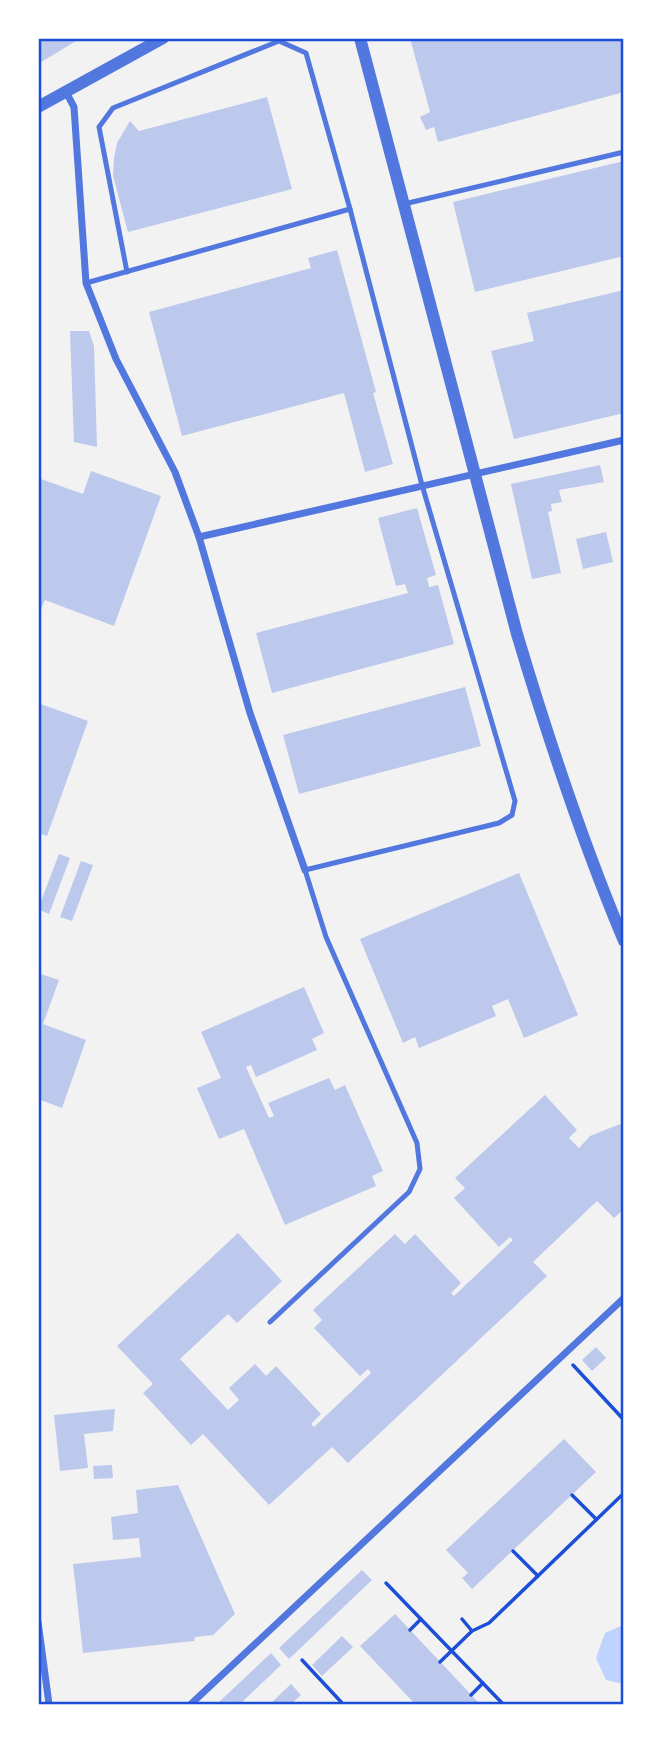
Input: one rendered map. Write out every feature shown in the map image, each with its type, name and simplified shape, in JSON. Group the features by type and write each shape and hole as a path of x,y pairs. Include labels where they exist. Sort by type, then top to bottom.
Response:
{"street":[{"path":"38,107 163,38"},
{"path":"360,38 474,475 543,722 601,885 624,941"},
{"path":"66,92 74,107 86,283 116,359 175,472 199,537 250,713 305,870"},
{"path":"199,537 624,440"},
{"path":"191,1704 624,1298"},
{"path":"38,1622 49,1704"}],"lane":[{"path":"127,272 99,127 113,108 279,41 306,53 422,485 515,801 512,815 499,823 305,870 326,937 417,1143 420,1169 409,1192 270,1322"},
{"path":"404,204 624,152"},
{"path":"86,283 350,209"}],"path":[{"path":"564,1356 624,1420"},
{"path":"440,1662 472,1631 489,1623 624,1493"},
{"path":"572,1495 596,1519"},
{"path":"513,1551 538,1576"},
{"path":"386,1583 503,1704"},
{"path":"410,1630 421,1619"},
{"path":"461,1619 472,1631"},
{"path":"302,1660 343,1704"},
{"path":"471,1695 483,1683"}],"water":[{"path":"623,1625 623,1684 606,1680 596,1658 605,1633"}],"building":[{"path":"38,38 81,38 38,64"},
{"path":"410,38 624,38 624,92 438,142 434,127 426,130 420,117 430,112"},
{"path":"267,97 292,189 128,232 113,176 117,143 130,121 139,131"},
{"path":"624,161 624,256 475,292 453,202"},
{"path":"337,250 393,464 365,472 344,393 182,436 149,312 311,268 308,258"},
{"path":"624,290 624,413 514,439 491,351 534,341 527,313"},
{"path":"70,331 89,331 94,346 97,447 74,442"},
{"path":"600,465 604,482 559,490 562,502 551,504 552,511 548,512 561,573 532,579 511,484"},
{"path":"91,471 161,496 114,626 45,600 38,616 38,478 83,494"},
{"path":"417,508 436,575 427,578 429,587 438,585 454,644 272,693 256,633 408,593 405,584 396,586 378,518"},
{"path":"606,532 613,562 583,569 576,539"},
{"path":"465,687 481,746 299,794 283,735"},
{"path":"38,703 88,721 47,836 38,833"},
{"path":"59,854 70,858 49,914 38,909"},
{"path":"81,861 93,865 72,921 60,917"},
{"path":"519,873 578,1015 524,1038 508,999 492,1006 496,1016 419,1048 415,1037 403,1043 360,939"},
{"path":"38,973 59,980 43,1024 86,1040 62,1108 38,1099"},
{"path":"304,987 324,1033 312,1039 317,1050 256,1077 251,1065 246,1067 269,1118 274,1116 268,1103 329,1078 335,1090 345,1085 383,1171 372,1176 376,1186 285,1225 244,1129 219,1139 197,1088 221,1078 201,1032"},
{"path":"545,1095 577,1130 569,1138 579,1148 590,1136 620,1124 624,1132 624,1209 614,1218 597,1201 533,1262 547,1276 348,1463 332,1447 269,1505 203,1434 191,1445 143,1393 153,1384 117,1346 238,1233 282,1281 237,1323 228,1314 180,1359 228,1410 239,1400 229,1388 255,1364 266,1376 276,1366 321,1414 311,1424 314,1427 371,1373 368,1369 360,1376 314,1328 322,1320 313,1310 395,1234 405,1244 415,1234 461,1283 451,1293 454,1296 513,1240 510,1237 499,1247 454,1198 465,1188 455,1178"},
{"path":"596,1347 606,1358 592,1371 582,1360"},
{"path":"115,1409 113,1431 84,1434 88,1468 60,1471 54,1415"},
{"path":"564,1439 596,1472 472,1589 462,1578 468,1573 446,1550"},
{"path":"112,1465 113,1478 94,1479 93,1466"},
{"path":"178,1485 235,1614 213,1635 195,1637 194,1641 83,1653 73,1564 141,1557 139,1538 113,1540 111,1517 138,1513 136,1490"},
{"path":"362,1570 372,1580 289,1659 279,1648"},
{"path":"395,1614 480,1704 415,1704 360,1646"},
{"path":"342,1636 353,1647 322,1676 312,1665"},
{"path":"271,1653 281,1665 240,1704 219,1702"},
{"path":"291,1684 301,1695 291,1704 270,1704"}]}
